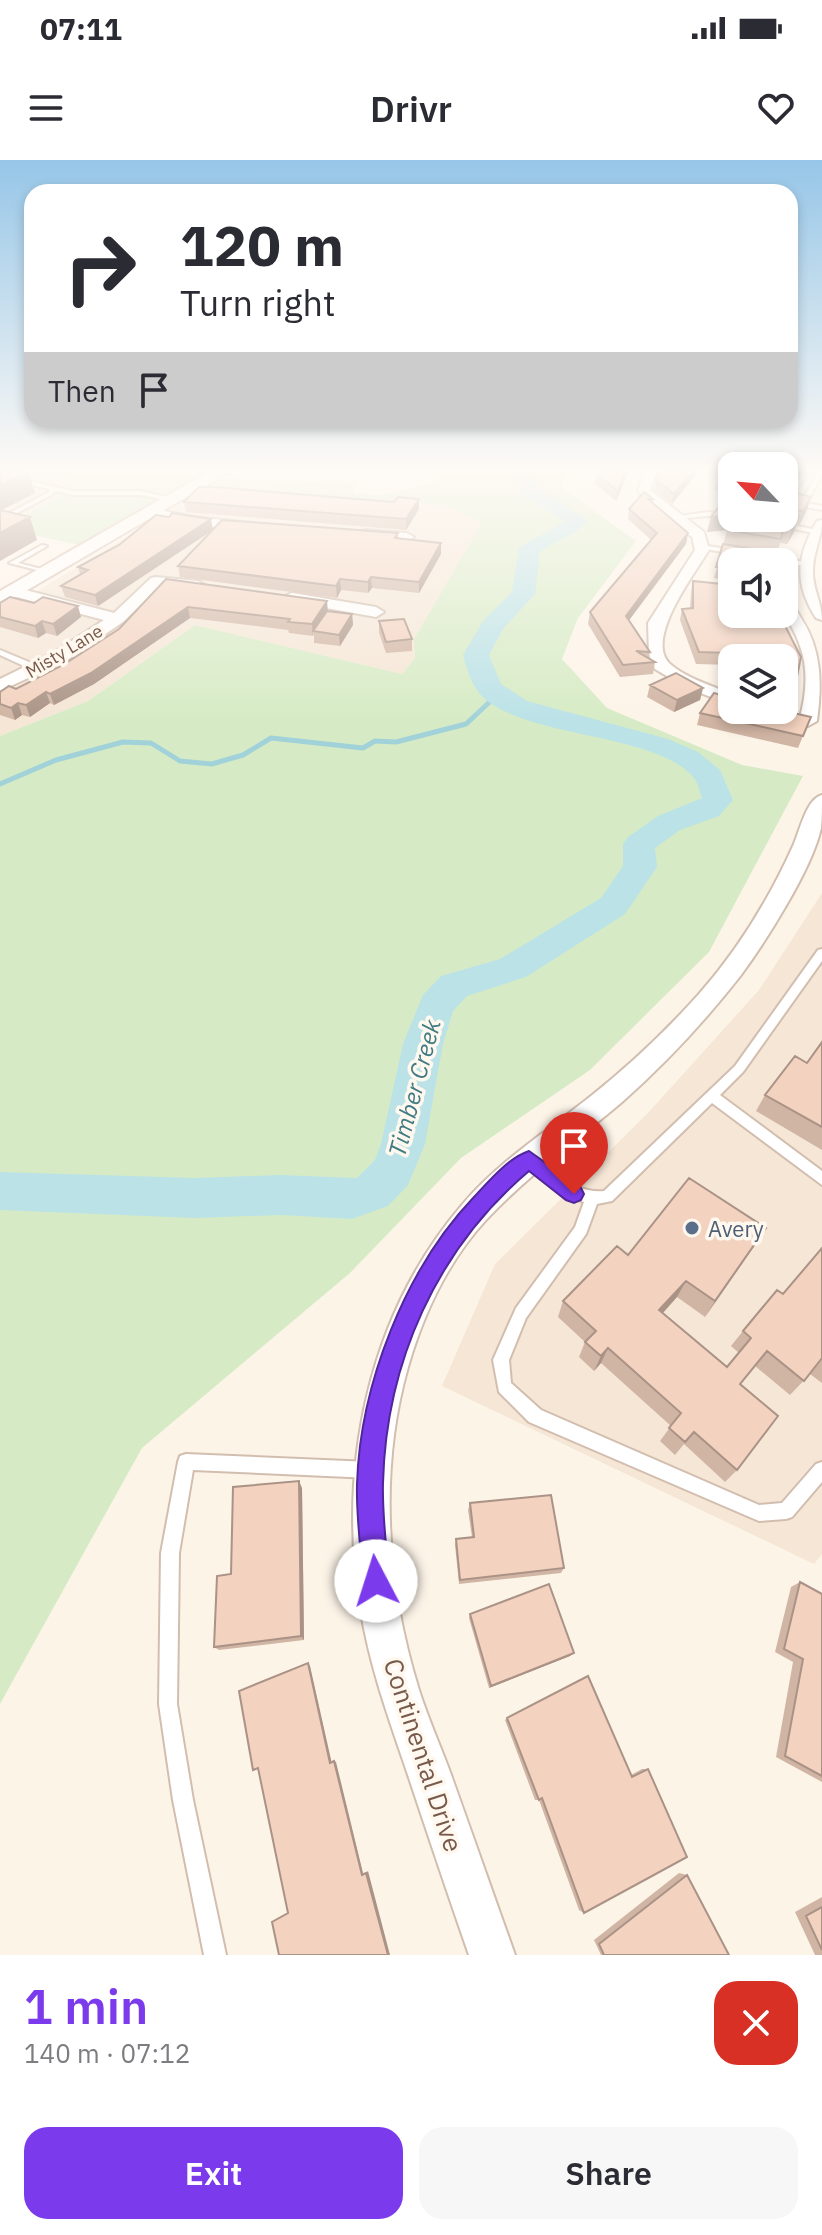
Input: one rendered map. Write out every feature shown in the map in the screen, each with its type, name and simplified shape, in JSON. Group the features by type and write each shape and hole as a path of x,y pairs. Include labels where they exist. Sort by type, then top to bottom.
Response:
{"street":[{"path":"7,596 77,555"},
{"path":"698,555 690,581 662,609 656,623 657,655 661,665 718,693"},
{"path":"808,555 804,564 822,615"},
{"path":"117,619 156,581 218,588"},
{"path":"271,594 376,612"},
{"name":"Misty Lane","path":"7,596 117,619"},
{"name":"Misty Lane","path":"0,686 38,669 117,619"},
{"path":"798,625 812,645 821,672 814,709 808,721"},
{"name":"Continental Drive","path":"492,1955 395,1678 376,1581 371,1470 382,1395 398,1341 419,1292 448,1242 500,1184 643,1068 708,1001 747,951 783,893 822,801"}],"lane":[{"path":"27,555 12,563 47,572"},
{"path":"798,563 804,564"},
{"path":"0,652 38,669"},
{"path":"529,1159 574,1194 591,1201 607,1197 739,1069 820,960"},
{"path":"712,1096 822,1179"},
{"path":"591,1201 581,1230 521,1313 501,1360 504,1387 535,1416 759,1513 786,1511 822,1470"},
{"path":"215,1955 183,1800 168,1704 170,1553 186,1462 371,1470"}],"shaded area":[{"path":"97,555 464,555 414,639 415,658 402,674 195,625 88,701 0,736 0,609 39,590"},
{"name":"Avery","path":"822,893 822,1554 814,1564 442,1386 495,1264 648,1113 759,990"}],"green space":[{"path":"463,555 626,555 578,618 562,659 607,708 742,765 803,776 709,952 590,1070 461,1158 350,1273 142,1448 0,1704 0,736 88,701 195,625 402,674 415,658 414,639"}],"building":[{"path":"101,555 156,555 95,595 61,586 88,570 78,567"},
{"path":"189,555 434,555 419,582 371,577 368,582 340,579 336,586 178,566"},
{"path":"639,555 672,555 626,616 650,652 636,651 655,662 623,665 590,612"},
{"path":"166,579 327,601 312,624 188,607 91,673 50,694 46,692 26,705 18,703 11,708 0,704 0,692 9,686 16,689 63,665 119,629"},
{"path":"693,581 718,584 718,628 786,628 794,644 718,644 718,653 699,652 682,609 693,608"},
{"path":"10,597 34,603 43,597 78,606 53,624 42,621 35,626 0,617 0,603"},
{"path":"327,611 352,614 339,635 313,631"},
{"path":"404,619 412,639 386,642 379,621"},
{"path":"676,673 703,688 677,700 650,685"},
{"path":"714,693 718,694 718,717 700,713"},
{"path":"798,714 811,717 803,736 749,724 798,724"},
{"path":"822,1042 822,1127 765,1095 795,1056 807,1063"},
{"path":"689,1178 766,1228 715,1301 686,1281 659,1310 727,1367 751,1338 743,1331 777,1290 783,1294 822,1248 822,1358 804,1381 767,1351 740,1384 778,1416 737,1470 694,1432 685,1442 669,1428 681,1413 608,1348 601,1356 585,1342 596,1331 563,1301 617,1246 628,1255"},
{"path":"299,1481 301,1636 214,1647 217,1576 231,1574 233,1487"},
{"path":"551,1495 564,1568 460,1580 456,1539 474,1537 470,1503"},
{"path":"800,1582 822,1594 822,1776 785,1756 803,1659 784,1649"},
{"path":"549,1584 574,1653 491,1686 470,1614"},
{"path":"308,1663 330,1763 334,1761 362,1875 366,1873 388,1955 279,1955 272,1922 288,1913 258,1768 253,1770 239,1691"},
{"path":"588,1676 632,1777 648,1769 687,1857 584,1913 542,1798 539,1800 507,1718"},
{"path":"687,1875 729,1955 604,1955 599,1944"},
{"path":"822,1907 822,1950 806,1916"}],"waterway":[{"name":"Timber Creek","path":"0,1191 195,1198 280,1195 352,1199 372,1192 392,1172 403,1144 423,1044 436,1005 454,986 513,968 613,906 640,867 639,844 669,823 708,809 718,800 709,776 688,759 658,745 517,707 488,686 476,655 492,626 523,594 529,555"},
{"path":"0,784 56,760 123,742 151,743 180,761 212,764 243,755 271,738 363,748 375,741 396,742 466,724 496,696"}],"place":[{"name":"Avery","path":"692,1228"}],"route":[{"path":"376,1581 370,1485 375,1426 390,1367 419,1292 464,1221 529,1159 574,1194"}]}
